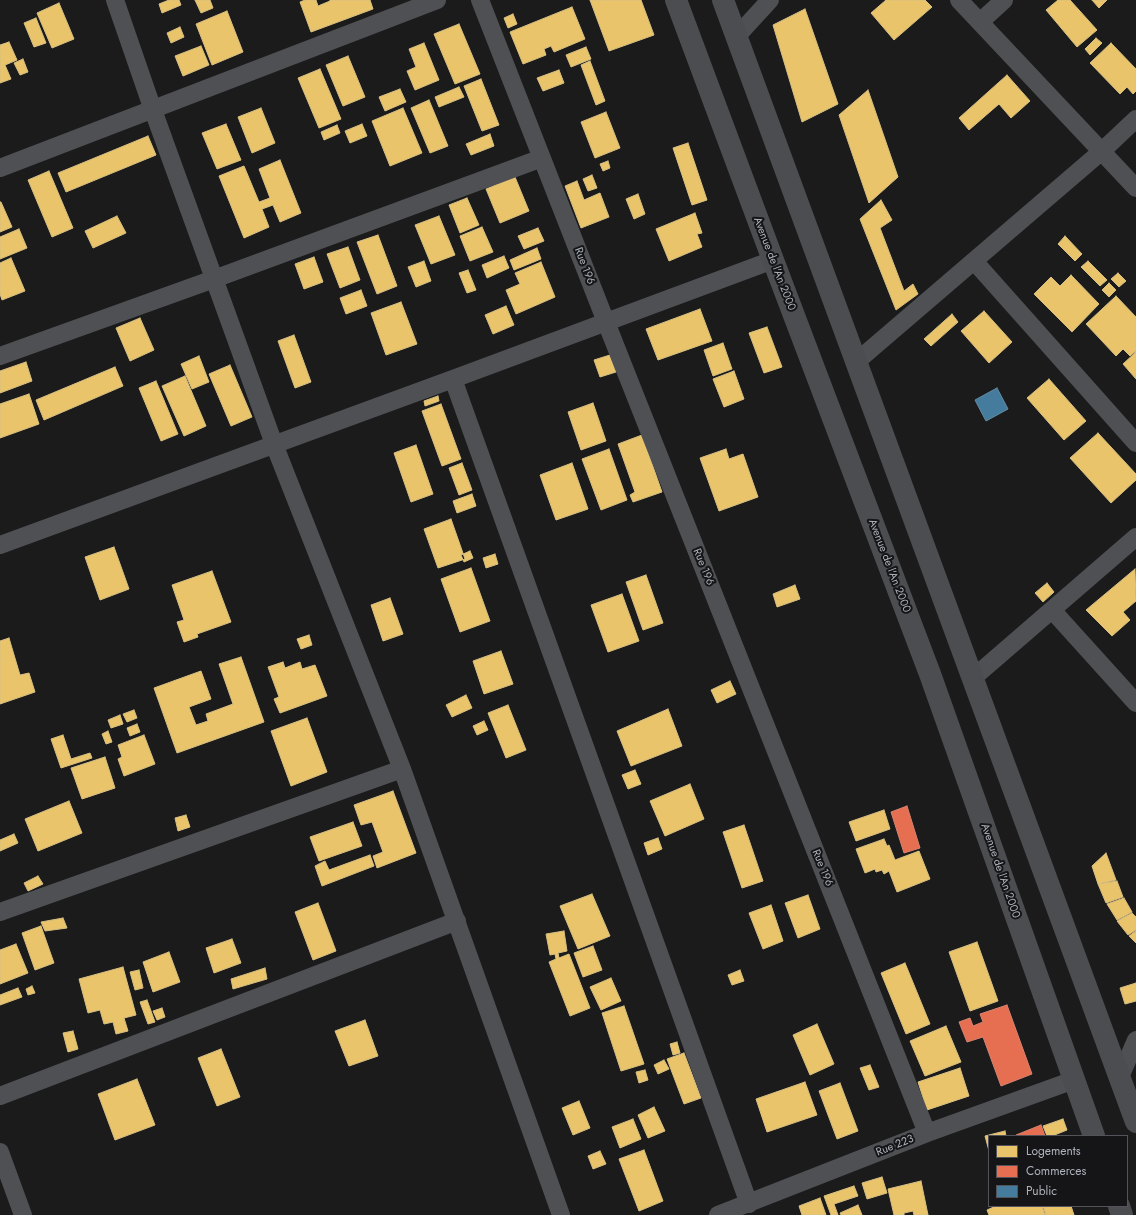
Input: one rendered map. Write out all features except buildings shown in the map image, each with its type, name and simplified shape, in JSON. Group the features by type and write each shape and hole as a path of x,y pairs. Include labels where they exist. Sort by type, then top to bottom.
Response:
{"main road":[{"name":"Avenue de l'An 2000","path":"676,0 930,674 1094,1135"},
{"path":"723,0 973,678 1128,1074 1136,1122"}],"street":[{"path":"115,0 153,110 274,444 402,769 561,1215"},
{"path":"0,168 437,0"},
{"name":"Rue 196","path":"480,0 927,1133"},
{"path":"737,36 770,0"},
{"path":"960,0 1136,188"},
{"path":"980,22 1004,0"},
{"path":"856,362 1102,151 1136,119"},
{"path":"0,356 542,158"},
{"path":"0,544 453,379 773,260"},
{"path":"974,261 1136,444"},
{"path":"453,379 749,1204"},
{"path":"973,678 1136,537"},
{"path":"1052,610 1136,703"},
{"path":"0,912 402,769"},
{"path":"0,1096 457,921"},
{"path":"1128,1074 1136,1040"},
{"name":"Rue 223","path":"718,1215 927,1133 1074,1080"},
{"path":"0,1152 23,1215"}]}
